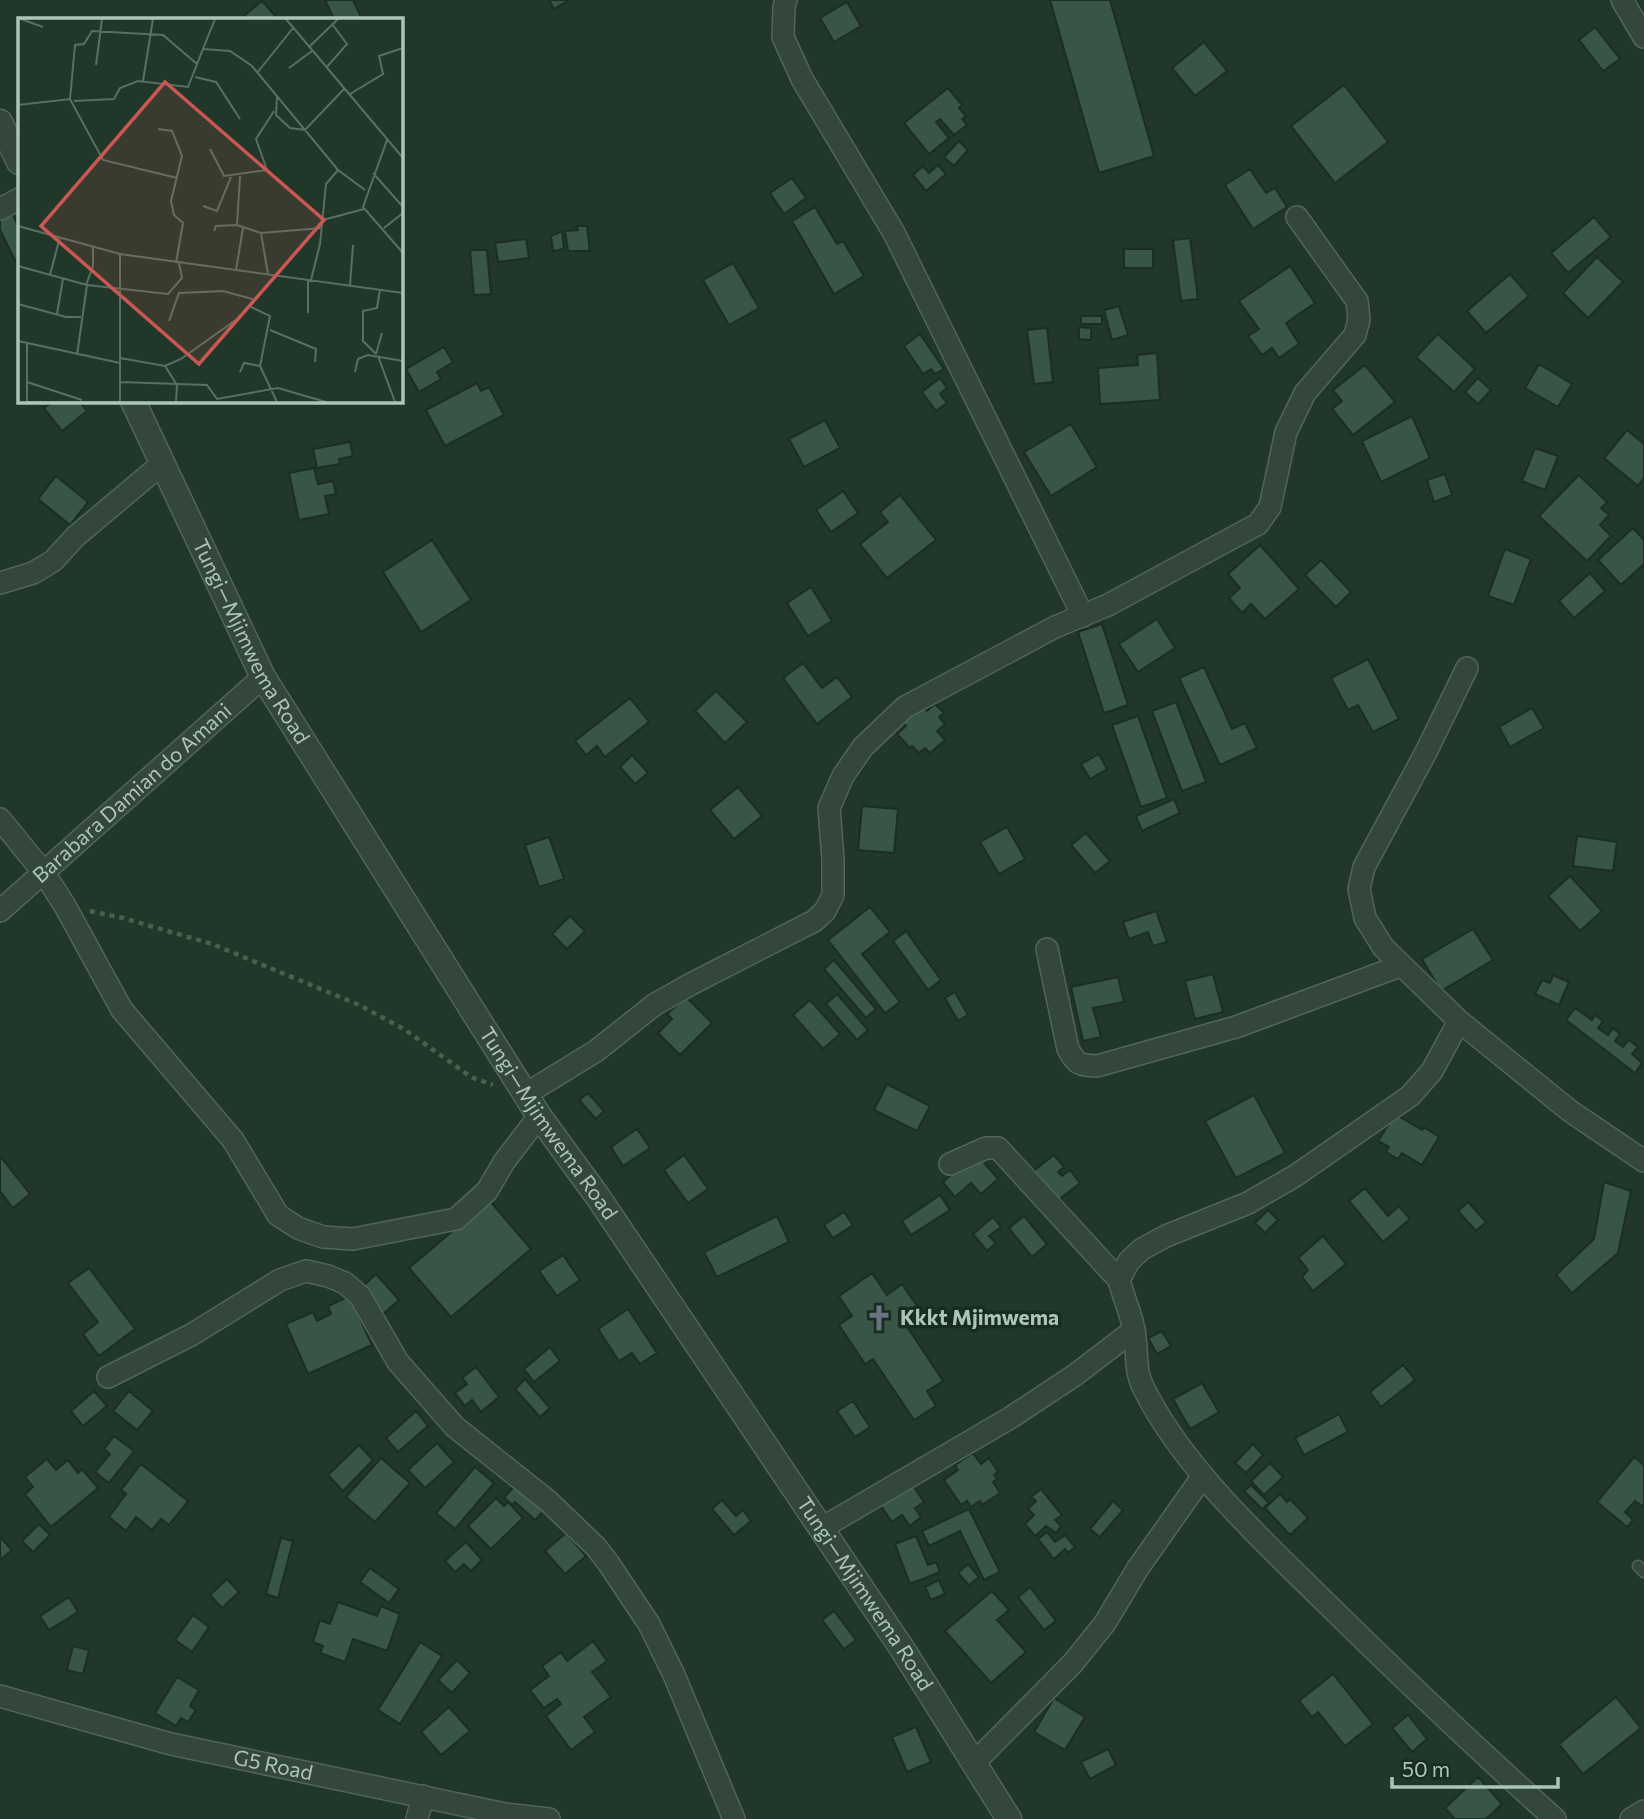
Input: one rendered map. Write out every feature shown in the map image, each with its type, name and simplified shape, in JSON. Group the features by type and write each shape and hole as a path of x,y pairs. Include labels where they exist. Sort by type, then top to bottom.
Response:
{"street":[{"path":"786,0 783,37 802,79 894,233 1083,616"},
{"path":"1622,0 1644,37"},
{"path":"0,122 18,160"},
{"path":"0,209 18,200"},
{"path":"526,1094 596,1051 654,1005 814,921 825,911 833,895 829,808 843,776 863,747 905,707 1044,633 1108,605 1258,524 1270,507 1283,443 1305,393 1355,335 1359,319 1357,301 1297,217"},
{"name":"Tungi—Mjimwema Road","path":"133,402 263,677 539,1116 663,1293 903,1650 1009,1819"},
{"path":"0,583 33,573 53,561 76,536 163,463"},
{"path":"1466,668 1426,752 1364,867 1359,890 1365,918 1383,947 1459,1021 1570,1111 1644,1161"},
{"name":"Barabara Damian do Amani","path":"0,911 263,677"},
{"path":"0,819 44,873 122,1010 233,1140 278,1215 298,1228 323,1237 353,1239 456,1219 487,1191 504,1162 539,1116"},
{"path":"1047,949 1068,1049 1074,1060 1081,1065 1097,1066 1236,1027 1401,965"},
{"path":"1119,1280 1129,1261 1142,1250 1167,1236 1248,1203 1295,1176 1410,1097 1432,1071 1459,1021"},
{"path":"950,1164 986,1148 998,1148 1119,1280 1134,1330 1136,1366 1142,1385 1166,1425 1203,1476 1277,1555 1439,1713 1555,1819"},
{"path":"108,1377 191,1335 280,1279 306,1271 345,1283 360,1296 398,1362 455,1427 548,1501 596,1547 609,1564 654,1634 734,1819"},
{"path":"820,1529 1010,1418 1075,1375 1134,1330"},
{"path":"975,1762 1073,1663 1105,1623 1138,1567 1203,1476"},
{"name":"G5 Road","path":"0,1696 171,1744 505,1814 549,1819"},
{"path":"417,1819 423,1796"}],"path":[{"path":"65,906 136,922 212,944 357,1004 404,1029 484,1083 526,1094"}],"building":[{"path":"325,0 353,0 362,18 334,18"},
{"path":"549,0 569,0 554,9"},
{"path":"1050,0 1110,0 1154,156 1099,173"},
{"path":"262,1 277,18 241,18"},
{"path":"847,2 861,26 834,42 820,18"},
{"path":"1595,27 1620,59 1603,71 1579,40"},
{"path":"1204,42 1227,71 1195,96 1172,68"},
{"path":"1344,85 1388,142 1335,183 1291,126"},
{"path":"948,88 962,105 959,108 966,116 962,119 967,125 954,135 940,119 936,122 949,138 929,154 904,123"},
{"path":"959,141 968,150 954,166 944,157"},
{"path":"938,165 946,174 926,191 913,175 923,166 929,173"},
{"path":"1250,169 1266,193 1275,188 1287,207 1253,229 1225,185"},
{"path":"792,178 806,198 784,214 770,193"},
{"path":"815,207 837,244 843,241 864,276 834,294 792,221"},
{"path":"12,213 18,226 18,266 0,230 0,219"},
{"path":"1594,217 1611,237 1568,273 1551,253"},
{"path":"577,226 587,226 590,251 568,251 565,231 578,230"},
{"path":"562,231 564,249 553,251 551,236"},
{"path":"1190,238 1198,299 1181,301 1173,240"},
{"path":"526,239 529,258 498,262 495,243"},
{"path":"1124,249 1153,249 1153,268 1124,268"},
{"path":"470,250 487,250 491,294 474,295"},
{"path":"1597,257 1623,282 1588,318 1563,293"},
{"path":"733,263 759,308 729,325 703,280"},
{"path":"1290,266 1315,303 1286,323 1299,344 1279,358 1272,348 1262,355 1248,336 1259,329 1239,301"},
{"path":"1510,274 1529,296 1486,333 1467,311"},
{"path":"1119,306 1128,335 1112,340 1104,310"},
{"path":"1081,316 1102,316 1102,324 1081,324"},
{"path":"1079,327 1091,328 1091,340 1079,339"},
{"path":"1047,328 1053,382 1034,384 1027,330"},
{"path":"920,334 944,369 935,374 931,369 923,374 904,346"},
{"path":"1438,334 1475,369 1454,392 1416,357"},
{"path":"444,347 453,362 437,372 441,379 419,392 406,369"},
{"path":"1157,353 1160,400 1100,404 1098,368 1138,365 1137,355"},
{"path":"1539,364 1572,384 1558,407 1525,388"},
{"path":"1365,365 1395,402 1353,435 1332,409 1342,401 1333,390"},
{"path":"940,378 947,388 940,394 947,403 936,411 922,392"},
{"path":"1478,378 1491,390 1478,404 1465,392"},
{"path":"477,383 481,391 489,387 504,415 445,446 426,410"},
{"path":"52,402 80,402 87,411 62,431 44,408"},
{"path":"1412,416 1430,458 1381,482 1362,441"},
{"path":"825,420 840,448 804,467 789,439"},
{"path":"1071,424 1097,467 1051,496 1024,452"},
{"path":"1627,430 1644,444 1644,478 1638,486 1604,458"},
{"path":"350,442 353,456 339,459 340,464 317,468 313,449"},
{"path":"1535,448 1558,456 1545,490 1522,481"},
{"path":"314,468 318,484 333,481 336,494 325,496 329,514 299,520 289,473"},
{"path":"1445,474 1452,495 1434,502 1427,480"},
{"path":"1579,475 1607,502 1601,508 1609,515 1600,525 1611,536 1587,561 1539,516"},
{"path":"56,476 88,502 70,525 38,499"},
{"path":"843,491 858,513 831,532 816,510"},
{"path":"900,495 936,540 887,578 860,544 888,522 880,512"},
{"path":"1633,528 1644,540 1644,564 1621,585 1598,560"},
{"path":"432,540 471,600 421,632 383,572"},
{"path":"1260,545 1299,589 1265,619 1251,604 1242,613 1229,598 1240,588 1228,574"},
{"path":"1505,549 1531,559 1514,605 1488,596"},
{"path":"1321,560 1351,592 1336,607 1305,575"},
{"path":"1590,573 1605,591 1574,618 1559,601"},
{"path":"811,587 832,621 808,636 787,603"},
{"path":"1157,619 1175,648 1138,672 1119,644"},
{"path":"1102,624 1128,705 1104,713 1078,632"},
{"path":"1368,659 1399,719 1373,732 1358,705 1348,710 1331,678"},
{"path":"803,663 822,688 837,677 852,697 817,724 783,678"},
{"path":"1204,667 1232,729 1245,723 1257,748 1220,765 1179,678"},
{"path":"716,691 747,722 725,743 695,711"},
{"path":"630,698 649,722 605,757 597,746 586,755 575,741"},
{"path":"920,702 927,711 935,704 944,713 939,717 945,724 937,731 945,740 930,753 925,748 919,753 912,746 910,748 897,734 906,726 901,719"},
{"path":"1176,702 1206,782 1182,791 1152,711"},
{"path":"1532,708 1544,728 1510,747 1499,727"},
{"path":"1138,716 1167,798 1141,807 1112,725"},
{"path":"1099,754 1107,769 1090,779 1081,764"},
{"path":"632,755 648,773 635,784 620,767"},
{"path":"738,787 762,816 734,839 710,810"},
{"path":"1174,799 1180,813 1142,831 1136,816"},
{"path":"862,806 898,809 894,853 858,850"},
{"path":"1007,827 1025,859 999,874 980,842"},
{"path":"1086,833 1110,861 1095,873 1071,845"},
{"path":"1577,836 1617,842 1613,871 1573,866"},
{"path":"549,837 564,879 539,887 525,845"},
{"path":"1570,876 1602,911 1580,931 1548,896"},
{"path":"870,907 890,932 862,954 900,1002 885,1013 828,940"},
{"path":"1156,911 1167,942 1153,946 1148,932 1129,939 1123,922"},
{"path":"570,916 585,931 567,949 552,934"},
{"path":"1473,929 1493,960 1441,991 1422,959"},
{"path":"906,931 941,980 928,990 893,941"},
{"path":"834,960 876,1009 866,1018 824,969"},
{"path":"1213,974 1223,1012 1195,1019 1185,981"},
{"path":"1553,975 1569,982 1559,1005 1535,994 1542,980 1550,983"},
{"path":"1118,977 1124,1002 1093,1008 1101,1037 1083,1041 1071,987"},
{"path":"955,992 968,1015 958,1021 945,998"},
{"path":"837,994 868,1030 857,1040 826,1004"},
{"path":"686,997 712,1023 680,1055 658,1033 672,1019 667,1014"},
{"path":"810,1000 840,1034 823,1049 793,1015"},
{"path":"1575,1008 1592,1020 1595,1015 1603,1021 1598,1028 1608,1035 1613,1028 1620,1034 1615,1041 1623,1047 1629,1040 1638,1047 1632,1054 1642,1063 1635,1073 1566,1020"},
{"path":"887,1084 930,1106 917,1131 874,1110"},
{"path":"588,1093 604,1111 596,1119 579,1100"},
{"path":"1254,1095 1285,1153 1236,1178 1205,1121"},
{"path":"1395,1114 1439,1137 1422,1165 1402,1153 1398,1159 1386,1152 1389,1147 1378,1141"},
{"path":"637,1129 650,1148 623,1166 611,1147"},
{"path":"976,1153 998,1179 981,1194 971,1183 955,1197 943,1182"},
{"path":"684,1155 708,1189 688,1203 664,1170"},
{"path":"1054,1155 1064,1167 1058,1172 1062,1176 1070,1170 1080,1183 1056,1202 1032,1172"},
{"path":"0,1156 30,1194 13,1208 0,1191"},
{"path":"1604,1182 1631,1191 1618,1253 1572,1293 1556,1275 1594,1239"},
{"path":"1365,1188 1388,1216 1399,1206 1410,1219 1383,1242 1349,1201"},
{"path":"940,1195 950,1210 911,1235 902,1221"},
{"path":"489,1200 531,1249 451,1317 409,1268"},
{"path":"1468,1202 1486,1222 1476,1231 1458,1211"},
{"path":"1268,1210 1278,1220 1265,1233 1255,1223"},
{"path":"844,1212 853,1225 833,1238 824,1225"},
{"path":"777,1216 789,1242 717,1277 704,1252"},
{"path":"1024,1216 1047,1244 1032,1257 1009,1228"},
{"path":"993,1217 1001,1227 989,1236 996,1243 987,1251 973,1234"},
{"path":"1323,1236 1346,1264 1313,1291 1302,1277 1308,1270 1298,1258"},
{"path":"563,1255 580,1280 557,1296 539,1271"},
{"path":"89,1268 135,1329 99,1356 83,1334 98,1322 68,1283"},
{"path":"872,1273 887,1295 902,1284 925,1318 908,1328 943,1381 927,1391 936,1406 914,1420 873,1359 865,1364 839,1325 852,1316 839,1296"},
{"path":"376,1274 399,1300 383,1314 360,1289"},
{"path":"350,1296 372,1345 308,1374 286,1324 313,1312 317,1321 331,1314 328,1306"},
{"path":"628,1309 657,1353 640,1364 632,1353 619,1361 598,1329"},
{"path":"1162,1331 1171,1346 1157,1354 1148,1338"},
{"path":"550,1347 560,1361 534,1382 524,1369"},
{"path":"1403,1365 1415,1380 1381,1407 1370,1392"},
{"path":"476,1367 499,1397 481,1412 472,1400 465,1406 455,1393 467,1384 462,1378"},
{"path":"525,1379 550,1408 540,1417 515,1389"},
{"path":"1202,1383 1219,1412 1190,1429 1173,1399"},
{"path":"94,1391 107,1406 83,1426 71,1411"},
{"path":"129,1391 153,1411 137,1430 113,1411"},
{"path":"853,1401 870,1427 855,1437 837,1411"},
{"path":"416,1411 428,1426 398,1452 386,1438"},
{"path":"1339,1414 1348,1432 1304,1455 1295,1438"},
{"path":"114,1436 134,1451 109,1483 95,1472 110,1454 104,1449"},
{"path":"437,1443 454,1462 425,1488 408,1470"},
{"path":"1253,1444 1263,1455 1246,1473 1235,1463"},
{"path":"359,1445 373,1460 343,1491 328,1475"},
{"path":"973,1453 981,1464 989,1458 998,1472 994,1475 997,1479 993,1482 1000,1493 982,1505 980,1501 971,1507 967,1501 961,1505 944,1480 958,1470 955,1465"},
{"path":"1634,1457 1644,1465 1644,1507 1635,1501 1625,1512 1633,1520 1627,1527 1597,1502"},
{"path":"381,1458 410,1483 375,1522 346,1497"},
{"path":"47,1459 56,1470 68,1460 78,1473 82,1469 98,1488 51,1527 25,1494 33,1487 25,1477"},
{"path":"1270,1463 1283,1477 1264,1495 1251,1481"},
{"path":"141,1464 188,1501 169,1525 161,1519 152,1530 136,1517 126,1531 109,1517 126,1494 121,1490"},
{"path":"475,1467 494,1483 455,1529 436,1513"},
{"path":"517,1483 546,1508 535,1520 515,1502 513,1505 504,1498"},
{"path":"912,1484 924,1502 915,1508 921,1517 910,1526 902,1515 892,1522 881,1506"},
{"path":"1251,1485 1269,1503 1262,1509 1244,1491"},
{"path":"1041,1489 1062,1515 1055,1520 1061,1526 1056,1533 1046,1526 1035,1536 1025,1524 1034,1515 1028,1509 1036,1501 1031,1497"},
{"path":"1280,1494 1287,1502 1290,1499 1308,1518 1290,1535 1265,1508"},
{"path":"496,1498 504,1506 508,1502 523,1518 491,1549 468,1526"},
{"path":"722,1500 736,1516 743,1510 751,1521 734,1535 712,1509"},
{"path":"1113,1501 1123,1510 1100,1537 1090,1529"},
{"path":"969,1509 1000,1572 984,1580 960,1531 929,1546 922,1531"},
{"path":"39,1524 50,1535 33,1552 22,1541"},
{"path":"1047,1532 1055,1542 1065,1535 1075,1547 1068,1553 1065,1549 1054,1559 1038,1539"},
{"path":"566,1533 586,1556 565,1574 545,1551"},
{"path":"916,1536 928,1565 936,1562 940,1572 910,1584 895,1544"},
{"path":"0,1537 12,1550 0,1560"},
{"path":"281,1538 293,1541 278,1598 266,1594"},
{"path":"466,1542 482,1560 471,1571 464,1564 455,1572 445,1561"},
{"path":"968,1564 979,1577 969,1585 958,1573"},
{"path":"370,1568 399,1589 389,1603 360,1582"},
{"path":"227,1579 239,1592 222,1608 210,1595"},
{"path":"939,1580 945,1594 931,1600 925,1587"},
{"path":"1030,1587 1056,1621 1044,1630 1018,1597"},
{"path":"992,1591 1009,1610 997,1620 1026,1652 991,1683 945,1631"},
{"path":"69,1597 78,1612 49,1630 40,1616"},
{"path":"338,1602 377,1616 381,1606 400,1614 387,1651 353,1639 345,1662 320,1653 323,1646 313,1642 320,1620 330,1624"},
{"path":"834,1611 856,1640 844,1649 822,1620"},
{"path":"193,1615 209,1627 192,1652 175,1640"},
{"path":"593,1641 607,1661 592,1672 611,1697 584,1717 595,1732 571,1750 546,1716 561,1704 557,1699 544,1708 530,1690 549,1676 542,1666 561,1652 567,1661"},
{"path":"420,1642 442,1656 400,1724 378,1710"},
{"path":"73,1646 89,1650 83,1674 67,1670"},
{"path":"457,1660 470,1673 452,1693 438,1680"},
{"path":"1333,1674 1373,1724 1345,1746 1318,1712 1312,1717 1299,1701"},
{"path":"177,1677 199,1690 190,1706 196,1710 188,1722 181,1718 176,1726 155,1713"},
{"path":"1616,1697 1641,1728 1583,1774 1559,1744"},
{"path":"1054,1698 1085,1717 1065,1750 1034,1732"},
{"path":"449,1707 470,1731 441,1755 421,1732"},
{"path":"1408,1715 1427,1739 1412,1752 1392,1728"},
{"path":"916,1727 931,1762 907,1772 892,1737"},
{"path":"1108,1749 1116,1765 1090,1779 1081,1762"},
{"path":"1478,1777 1502,1804 1486,1819 1455,1819 1445,1808"}],"place":[{"name":"Kkkt Mjimwema","path":"879,1318"}]}
